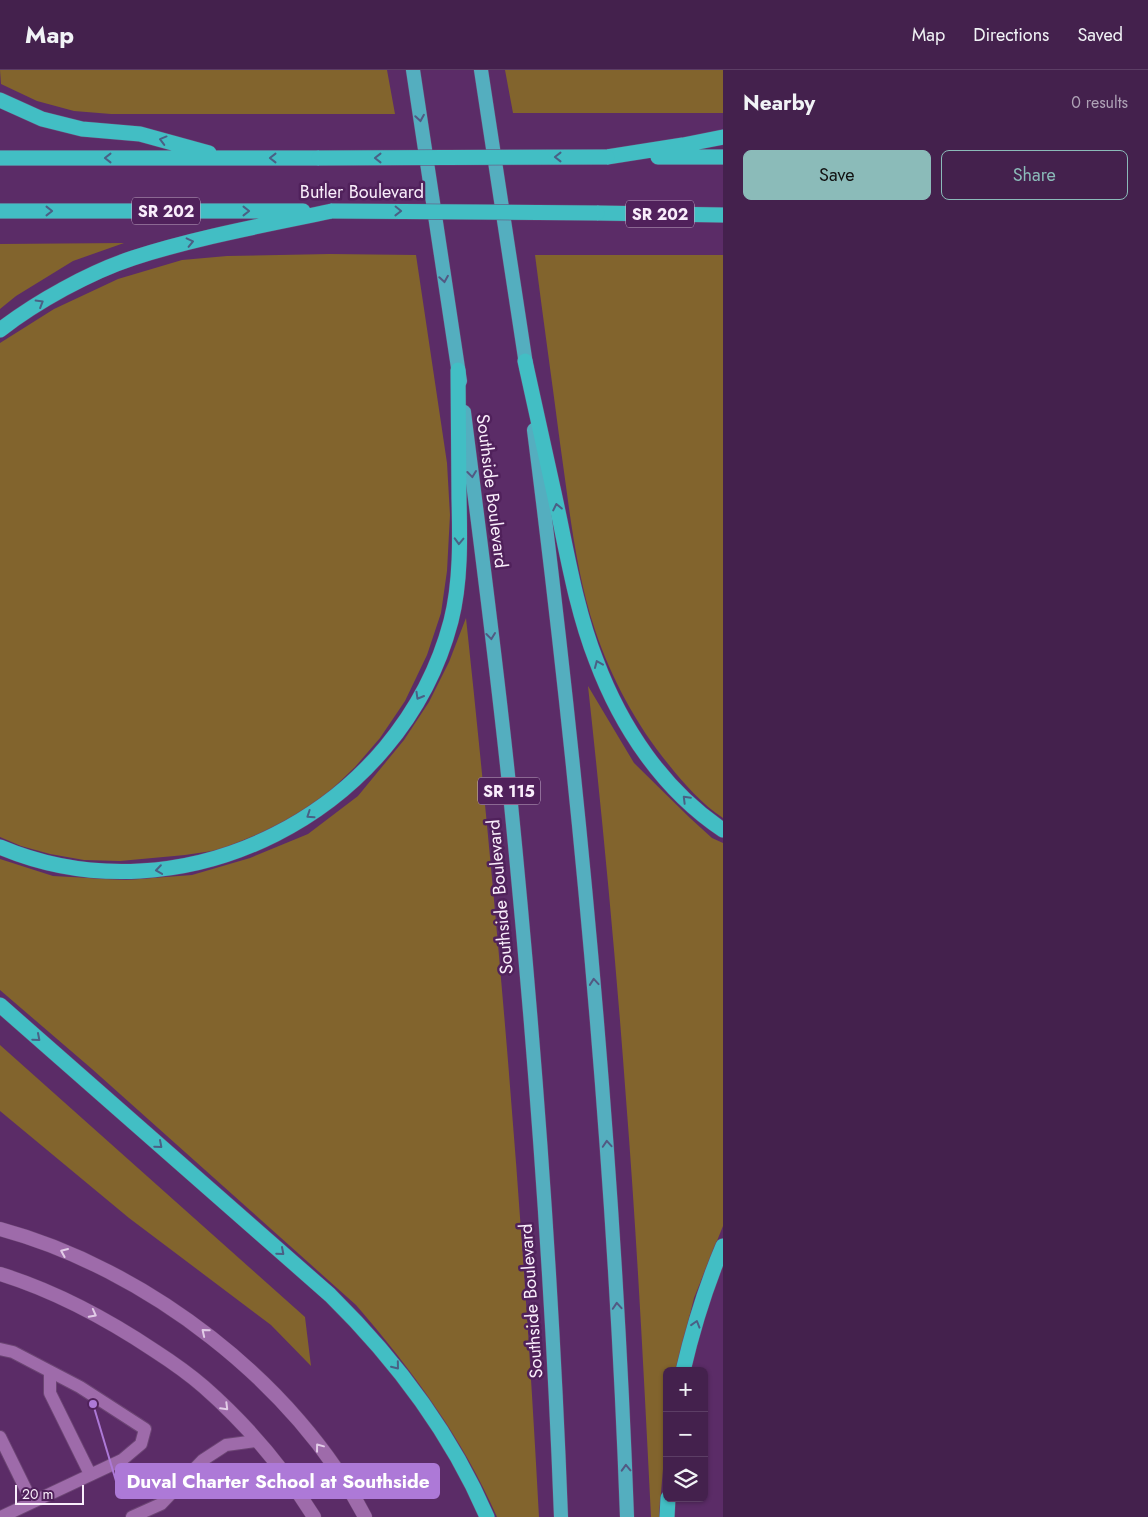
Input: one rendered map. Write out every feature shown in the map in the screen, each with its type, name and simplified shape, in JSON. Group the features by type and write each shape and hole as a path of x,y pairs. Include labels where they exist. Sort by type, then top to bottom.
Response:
{"highway":[{"name":"Southside Boulevard","path":"413,70 458,370 503,736 525,963 548,1262 561,1517"},
{"path":"481,70 525,360 567,698 598,1030 620,1354 627,1517"},
{"path":"0,100 42,119 82,129 140,134 227,158"},
{"path":"607,157 683,146 723,137"},
{"name":"Butler Boulevard","path":"0,158 723,157"},
{"path":"0,330 40,302 85,279 131,259 179,245 332,210"},
{"name":"Butler Boulevard","path":"0,211 332,210 723,215"},
{"path":"525,360 571,573 595,659 629,730 646,757 689,803 723,830"},
{"path":"0,847 22,856 57,866 95,872 138,872 181,867 221,857 256,845 292,827 328,802 381,753 403,725 422,692 438,659 451,620 458,578 460,529 458,370"},
{"path":"0,1005 330,1295 364,1328 422,1401 465,1473 487,1517"},
{"path":"685,1367 690,1342 703,1300 723,1246"},
{"path":"667,1517 668,1502"}],"main road":[{"path":"0,1229 48,1246 126,1280 197,1326 230,1353 291,1412 342,1478 365,1517"},
{"path":"0,1274 23,1281 65,1299 136,1338 204,1386 256,1441 288,1480 314,1517"}],"lane":[{"path":"0,1349 13,1352 80,1387 145,1429 142,1444 122,1460 1,1517"},
{"path":"50,1372 50,1393 90,1474"},
{"path":"0,1438 32,1502"},
{"path":"132,1517 161,1504 203,1460 226,1445 256,1441"}],"shaded area":[{"path":"0,70 387,70 395,114 111,114 74,111 37,101 1,84"},
{"path":"505,70 723,70 723,113 513,113"},
{"path":"124,243 73,261 16,296 0,309 0,244"},
{"path":"416,255 447,463 450,515 447,571 441,613 427,655 405,701 380,738 355,767 331,790 291,821 219,850 120,861 84,860 50,854 21,846 0,837 0,343 54,309 118,279 182,260 227,256"},
{"path":"535,255 723,255 723,818 708,807 688,787 657,750 626,701 601,648 582,584 573,537"},
{"path":"466,618 489,842 508,1067 533,1405 539,1517 497,1517 468,1460 435,1406 356,1305 92,1069 0,990 0,859 53,876 126,880 192,875 250,858 308,834 358,796 404,740 429,702 449,662"},
{"path":"588,686 634,763 712,838 723,843 723,1226 694,1298 677,1367 663,1367 663,1469 659,1517 651,1517 630,1151 599,789"},
{"path":"0,1045 305,1317 311,1366 271,1325 129,1218 0,1111"}],"place":[{"name":"Duval Charter School at Southside","path":"93,1404"}]}
